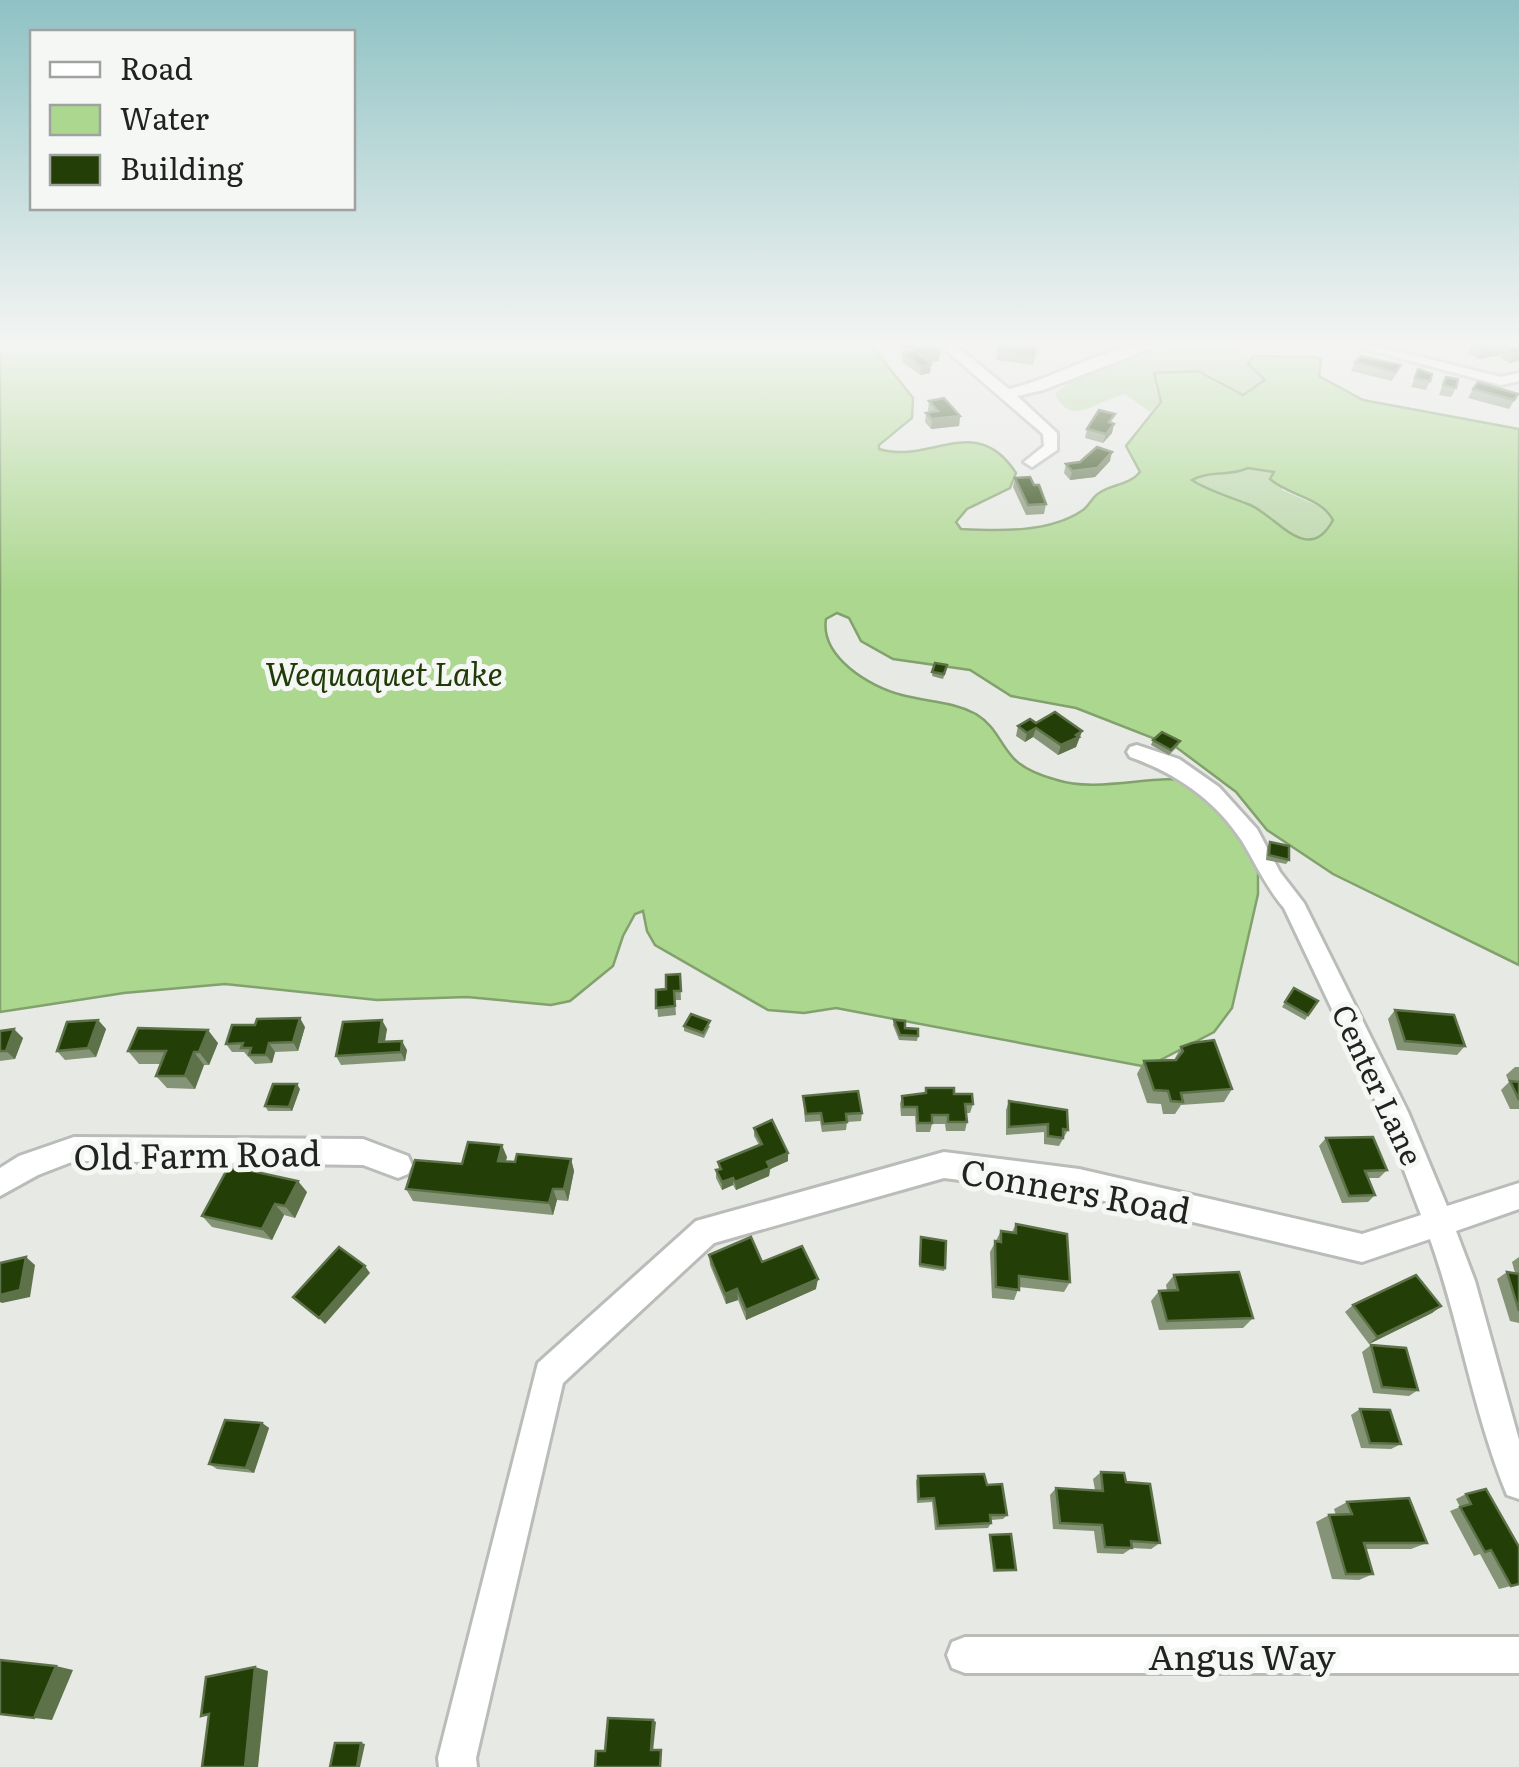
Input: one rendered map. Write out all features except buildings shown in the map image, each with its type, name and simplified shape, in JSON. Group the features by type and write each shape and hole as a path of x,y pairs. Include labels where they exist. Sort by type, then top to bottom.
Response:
{"street":[{"path":"1032,462 1052,447 1052,437 1042,427"},
{"name":"Center Lane","path":"1137,752 1172,764 1212,792 1248,834 1272,878 1293,903 1398,1121 1460,1281 1504,1446 1519,1482"},
{"name":"Old Farm Road","path":"0,1183 29,1165 74,1149 363,1152 398,1165"},
{"name":"Conners Road","path":"458,1767 457,1758 549,1374 706,1230 944,1166 1079,1182 1362,1248 1519,1196"},
{"name":"Angus Way","path":"965,1655 1519,1655"}],"shaded area":[{"path":"1248,468 1275,472 1282,490 1328,510 1333,519 1323,533 1303,539 1249,505 1191,480"}],"water":[{"name":"Wequaquet Lake","path":"0,427 900,427 879,449 916,451 969,442 985,445 1001,455 1016,473 1010,488 967,509 956,522 961,529 1008,530 1040,527 1070,518 1104,490 1136,476 1140,472 1126,446 1141,427 1519,429 1519,965 1333,874 1267,830 1236,792 1176,747 1076,708 1011,696 970,670 893,659 861,641 849,618 837,613 826,619 826,633 839,658 850,668 889,691 976,714 992,728 1014,759 1032,771 1085,784 1173,779 1190,783 1214,802 1258,860 1258,894 1232,1008 1214,1032 1147,1067 836,1008 804,1013 768,1010 655,945 643,911 635,914 623,936 613,966 570,1001 551,1005 467,997 377,1000 225,984 124,993 0,1012","holes":["1248,468 1274,472 1270,479 1328,512 1333,520 1323,533 1303,539 1250,505 1192,480"]}]}
